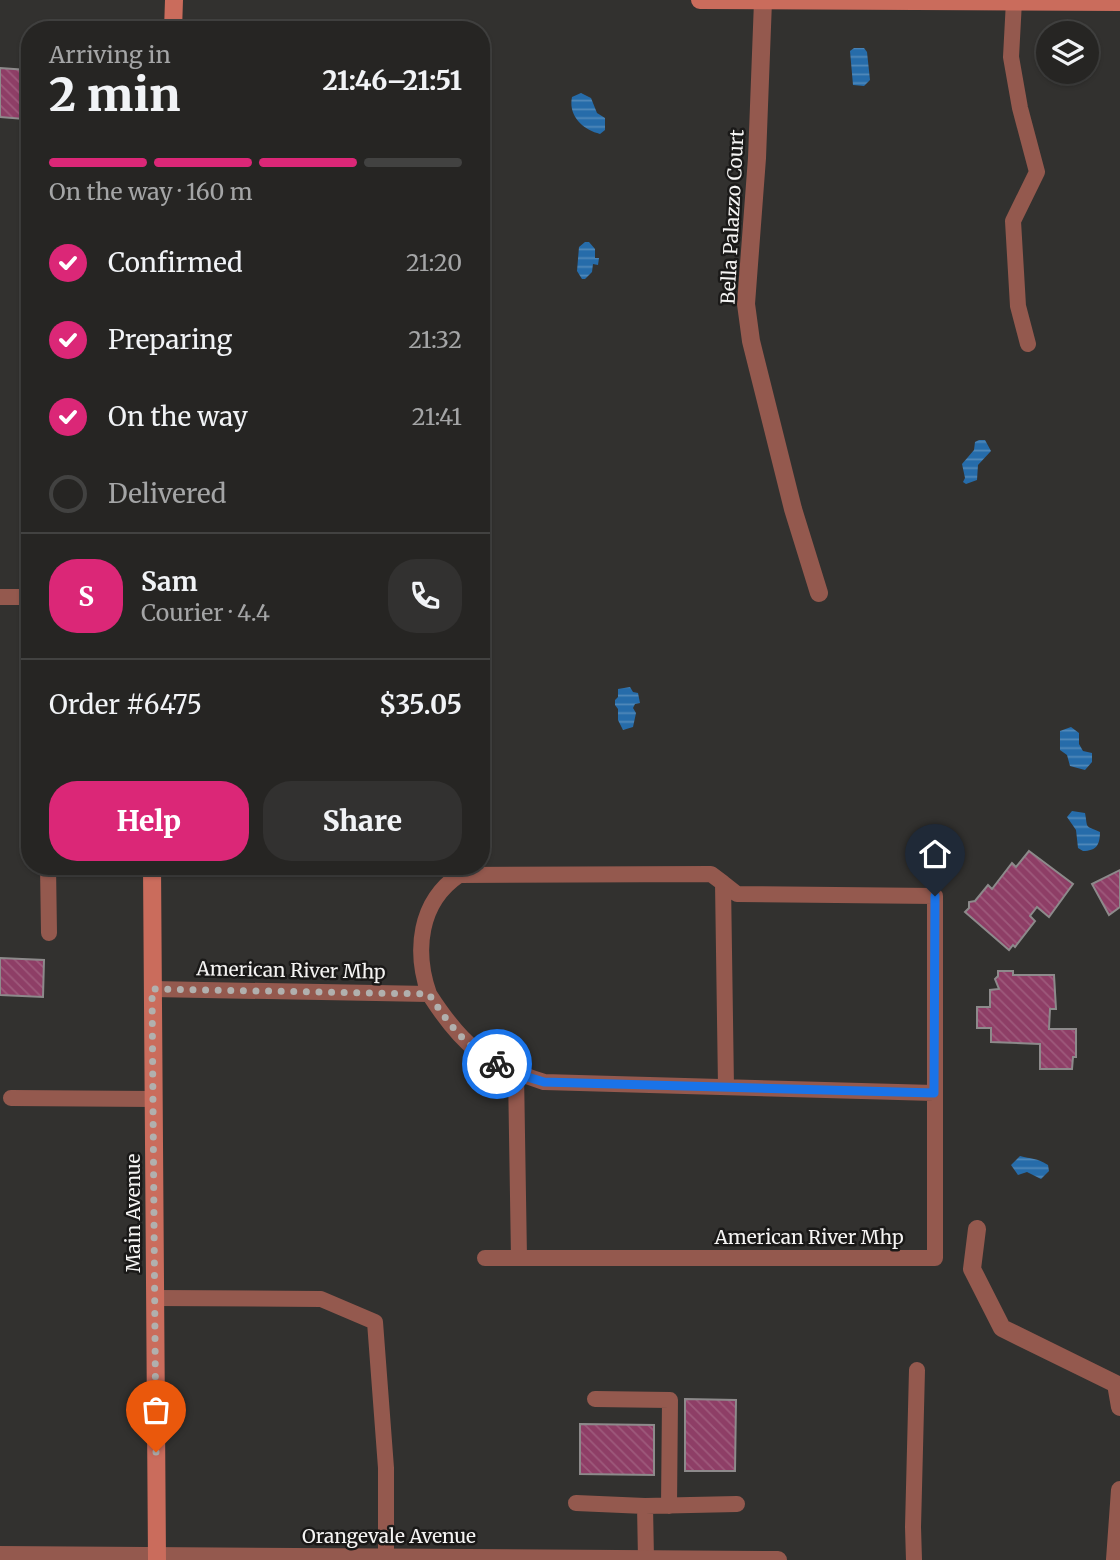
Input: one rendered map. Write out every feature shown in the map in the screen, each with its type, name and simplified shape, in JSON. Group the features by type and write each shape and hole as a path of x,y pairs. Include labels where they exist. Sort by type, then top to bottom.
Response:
{"street":[{"path":"173,21 174,0"},
{"path":"699,0 1113,1"},
{"name":"Bella Palazzo Court","path":"763,1 757,158 746,304 751,341 793,509 819,593"},
{"name":"Main Avenue","path":"152,875 157,1558"},
{"path":"977,1229 972,1269 1002,1328 1116,1384 1120,1407"},
{"path":"1115,1560 1120,1490"},
{"name":"Orangevale Avenue","path":"0,1555 778,1560"}],"lane":[{"path":"1014,1 1011,57 1020,108 1037,172 1013,221 1018,306 1028,344"},
{"path":"0,597 21,597"},
{"name":"American River Mhp","path":"485,1258 934,1258 935,896 737,894 711,874 490,875"},
{"path":"48,875 49,933"},
{"name":"American River Mhp","path":"459,875 438,894 428,910 423,927 421,962 429,994 449,1026 476,1052 516,1073 544,1082 934,1093"},
{"path":"723,883 726,1087"},
{"name":"American River Mhp","path":"152,989 429,994"},
{"path":"516,1073 519,1258"},
{"path":"11,1098 153,1099"},
{"path":"155,1298 321,1299 375,1322 386,1468 386,1557"},
{"path":"914,1560 917,1370"},
{"path":"595,1399 670,1400 669,1506"},
{"path":"576,1503 645,1506 737,1504"},
{"path":"645,1506 646,1559"}],"water":[{"path":"864,48 867,52 870,80 864,86 853,85 850,51"},
{"path":"581,93 591,98 597,113 605,118 605,130 600,134 583,126 572,110 572,97"},
{"path":"589,242 595,249 595,258 599,258 598,265 593,264 592,272 582,279 577,271 579,247"},
{"path":"985,440 991,451 978,465 977,480 966,484 963,482 965,478 962,464 974,450 975,442"},
{"path":"630,687 633,692 638,693 640,703 633,708 636,713 633,727 623,730 618,720 615,700 618,697 618,689"},
{"path":"1071,727 1079,733 1079,744 1083,751 1092,753 1092,762 1085,770 1070,766 1067,755 1060,750 1060,731"},
{"path":"1072,811 1085,813 1088,826 1100,832 1098,844 1094,848 1083,851 1078,848 1076,830 1067,817"},
{"path":"1020,1156 1048,1165 1049,1171 1041,1179 1027,1172 1018,1175 1011,1165"}],"building":[{"path":"0,68 21,70 21,119 0,117"},
{"path":"1029,851 1073,884 1049,917 1037,907 1030,916 1035,921 1015,947 1013,945 1009,950 965,912 969,908 969,902 975,901 988,885 992,889 1012,863 1016,867"},
{"path":"1120,870 1120,907 1109,915 1092,884"},
{"path":"0,958 44,960 43,997 0,995"},
{"path":"998,971 1013,971 1013,975 1054,975 1056,1009 1050,1009 1049,1029 1076,1029 1076,1057 1073,1057 1072,1069 1040,1069 1040,1044 991,1042 991,1028 977,1028 977,1007 990,1007 990,990 999,989 995,979"},
{"path":"685,1399 736,1400 735,1471 685,1471"},
{"path":"580,1424 654,1425 654,1475 580,1474"}],"way so far":[{"path":"156,1452 152,989 429,994 449,1026 476,1052 497,1064"}],"route":[{"path":"497,1064 508,1071 544,1082 934,1093 935,896"}]}
